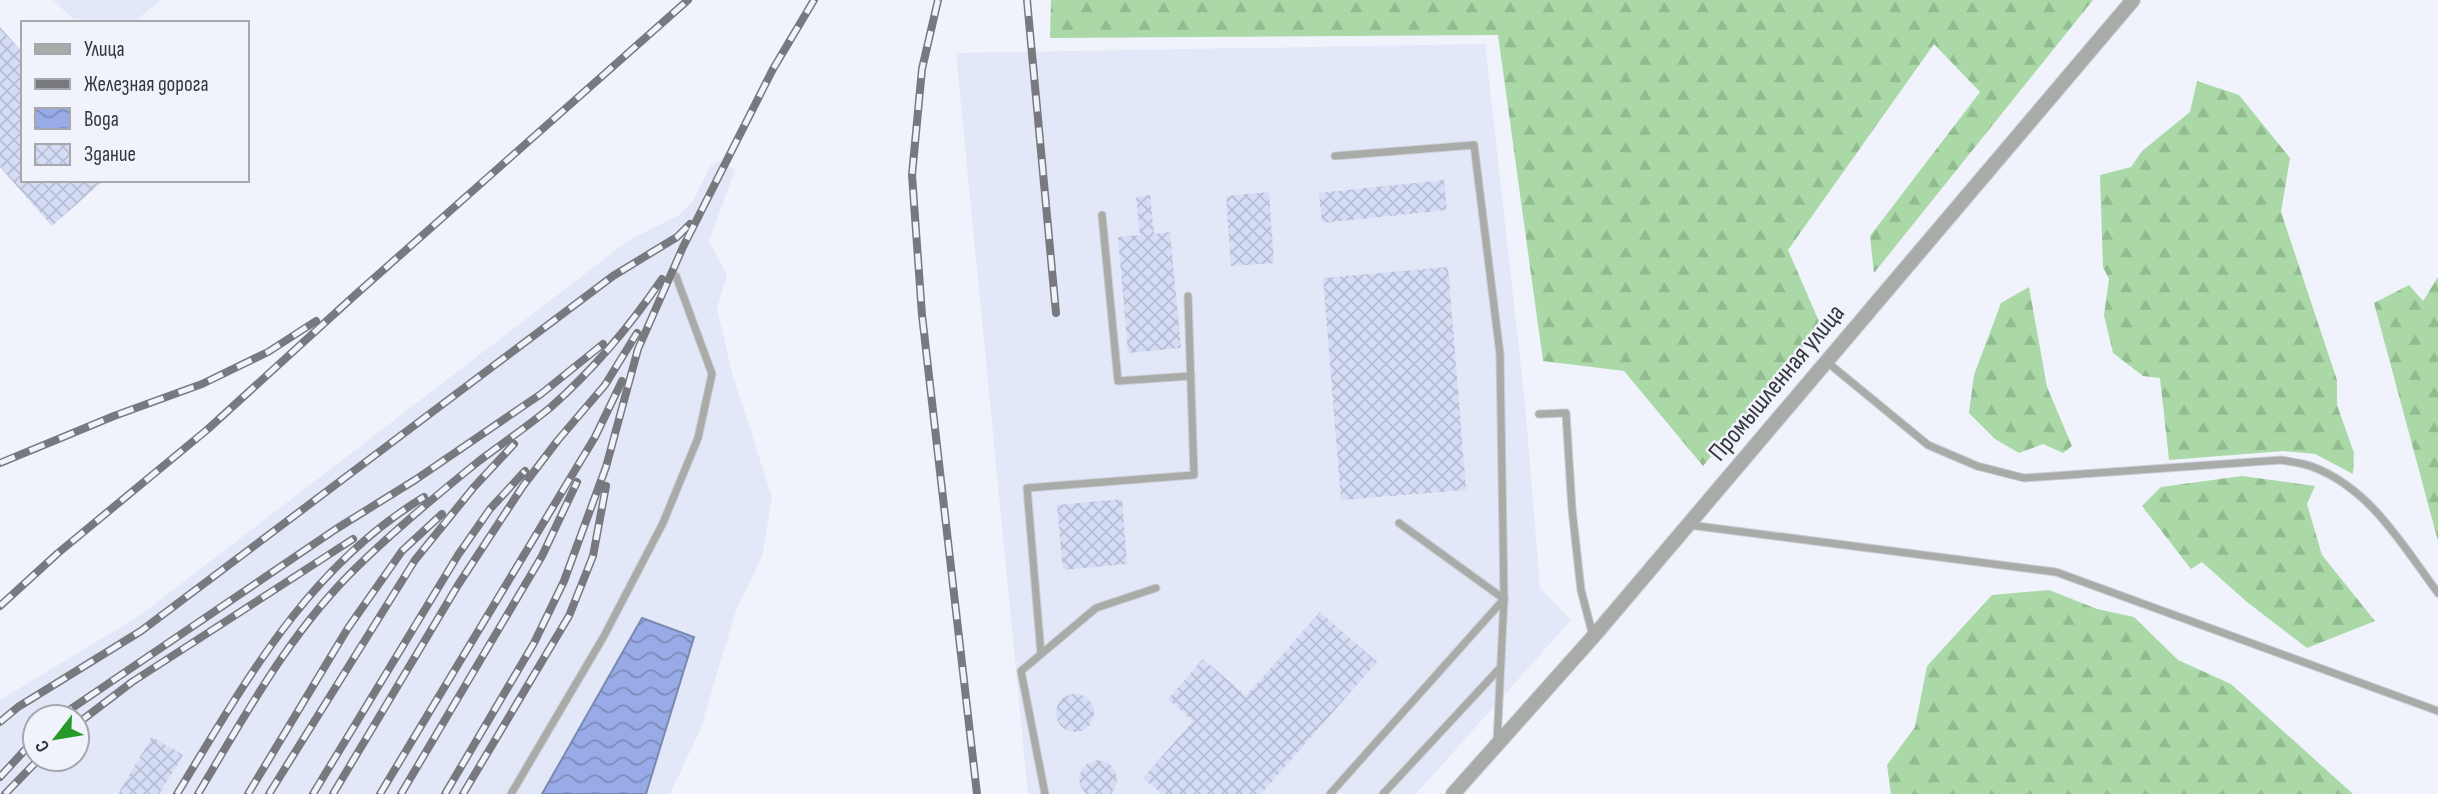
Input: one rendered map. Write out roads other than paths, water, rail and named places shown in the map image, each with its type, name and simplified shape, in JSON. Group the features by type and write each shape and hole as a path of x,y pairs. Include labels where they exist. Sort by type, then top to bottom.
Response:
{"street":[{"name":"Промышленная улица","path":"1453,794 1689,525 2133,0"}],"lane":[{"path":"1335,156 1474,145 1500,354 1504,599 1497,745"},
{"path":"1102,215 1118,381 1191,376"},
{"path":"511,794 604,636 663,523 698,438 712,374 676,276"},
{"path":"1041,654 1027,488 1194,475 1188,296"},
{"path":"1827,362 1928,445 1977,466 2024,478 2281,460 2312,467 2340,480 2373,506 2438,593"},
{"path":"1539,414 1566,413 1572,509 1581,590 1593,637"},
{"path":"1399,523 1504,599"},
{"path":"1689,525 2056,572 2438,711"},
{"path":"1045,794 1021,671 1096,608 1156,588"},
{"path":"1330,794 1504,599"},
{"path":"1383,794 1500,667"}],"water":[{"path":"642,618 694,637 646,794 542,794"}],"railway":[{"path":"0,606 58,553 208,429 688,0"},
{"path":"445,794 534,643 564,581 606,467 638,349 683,247 773,69 814,0"},
{"path":"938,0 922,69 912,175 922,315 977,794"},
{"path":"1027,0 1056,313"},
{"path":"0,722 18,707 141,631 613,276 677,237 690,224"},
{"path":"198,794 271,674 335,590 373,551 418,512 567,393 611,346 662,279"},
{"path":"0,463 114,416 202,384 268,352 316,321"},
{"path":"333,794 458,585 523,486 605,385 637,333"},
{"path":"80,703 541,394 603,344"},
{"path":"380,794 595,437 622,381"},
{"path":"269,794 415,560 474,487 514,444"},
{"path":"313,794 458,555 490,509 525,471"},
{"path":"401,794 542,556 577,482"},
{"path":"463,794 569,616 593,556 606,486"},
{"path":"177,794 255,669 313,592 346,557 424,497"},
{"path":"248,794 348,628 402,551 442,514"},
{"path":"91,713 132,682 353,539"},
{"path":"0,777 21,754"},
{"path":"5,794 25,773"}]}
